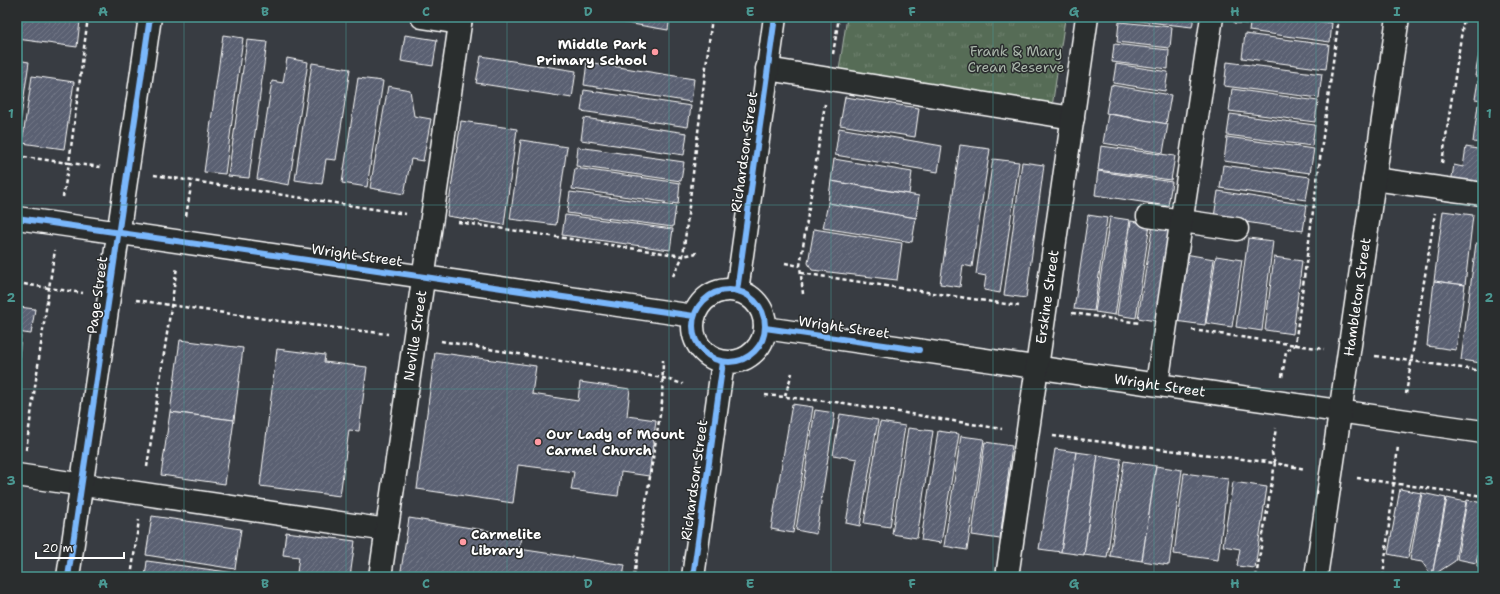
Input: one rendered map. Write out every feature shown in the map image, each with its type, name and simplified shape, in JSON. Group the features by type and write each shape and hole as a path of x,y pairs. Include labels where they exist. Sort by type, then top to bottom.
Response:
{"street":[{"name":"Page Street","path":"68,577 150,17"},
{"name":"Neville Street","path":"380,577 460,20 422,17"},
{"name":"Richardson Street","path":"737,291 775,17"},
{"name":"Erskine Street","path":"1007,577 1088,17"},
{"path":"1157,384 1212,17"},
{"name":"Hambleton Street","path":"1316,577 1398,17"},
{"path":"767,69 1073,118"},
{"path":"1374,179 1483,194"},
{"path":"1148,216 1237,229"},
{"name":"Wright Street","path":"17,218 694,316"},
{"path":"724,290 737,291 747,294 760,308 764,318 765,328 763,338 758,347 750,355 741,360 723,362 710,356 701,348 695,338 693,327 694,316 701,304 711,295 724,290"},
{"name":"Wright Street","path":"765,328 1483,432"},
{"name":"Richardson Street","path":"696,577 723,362"},
{"path":"20,476 387,530"}],"path":[{"path":"88,17 69,162 683,256 697,253"},
{"path":"673,276 683,256 712,17"},
{"path":"803,294 800,266 839,17"},
{"path":"1256,577 1275,463 1272,453 1286,351 1295,344 1339,17"},
{"path":"1383,577 1401,420 1412,362 1464,17"},
{"path":"131,577 171,305 192,181"},
{"path":"785,264 800,266"},
{"path":"17,512 20,476 49,288 286,322 415,337 663,378 683,384"},
{"path":"634,577 662,402 663,360"},
{"path":"785,396 792,373"},
{"path":"1275,463 1331,474 1483,496"}],"green space":[{"name":"Frank & Mary Crean Reserve","path":"847,17 1053,17 1065,19 1052,107 838,77"}],"building":[{"path":"17,17 50,17 80,21 77,47 17,39"},
{"path":"621,17 670,17 668,30 620,22"},
{"path":"1121,17 1194,17 1192,27 1121,19"},
{"path":"1235,17 1285,17 1332,23 1330,42 1249,31 1250,24 1234,23"},
{"path":"1303,17 1333,17 1332,21"},
{"path":"1119,22 1172,27 1170,48 1117,42"},
{"path":"1245,34 1329,45 1326,69 1242,58"},
{"path":"223,35 243,38 225,174 204,172"},
{"path":"405,35 437,40 433,66 401,61"},
{"path":"247,40 267,42 249,178 228,176"},
{"path":"1114,44 1169,50 1168,69 1112,62"},
{"path":"1479,54 1483,55 1483,77 1475,76"},
{"path":"481,56 576,71 572,98 476,83"},
{"path":"287,58 308,62 289,185 257,179 272,81 283,83"},
{"path":"17,60 29,62 17,144"},
{"path":"587,62 694,79 691,102 584,85"},
{"path":"1227,62 1322,74 1319,98 1224,86"},
{"path":"312,63 350,69 336,160 326,159 322,184 295,180"},
{"path":"1116,64 1168,72 1165,91 1113,83"},
{"path":"32,76 74,82 64,149 22,143"},
{"path":"358,78 383,81 367,187 342,183"},
{"path":"1478,81 1483,81 1483,100 1475,99"},
{"path":"1111,85 1171,95 1166,124 1106,113"},
{"path":"388,86 410,90 414,116 431,119 423,161 411,159 404,194 370,188"},
{"path":"1232,89 1318,101 1315,122 1229,111"},
{"path":"584,90 691,106 688,127 581,111"},
{"path":"845,97 919,108 915,137 840,125"},
{"path":"1478,105 1483,106 1483,143 1473,142"},
{"path":"1108,114 1168,124 1163,153 1103,143"},
{"path":"1230,114 1315,125 1312,146 1227,135"},
{"path":"584,118 687,133 684,155 581,140"},
{"path":"461,121 517,129 504,225 447,216"},
{"path":"839,128 942,146 938,172 835,155"},
{"path":"1227,137 1314,149 1310,173 1224,161"},
{"path":"521,140 567,147 556,225 510,219"},
{"path":"960,145 990,149 972,267 963,265 960,287 940,284"},
{"path":"1101,146 1175,156 1171,180 1098,170"},
{"path":"578,147 684,162 681,181 576,166"},
{"path":"1466,147 1483,150 1483,188 1451,183 1454,165 1463,167"},
{"path":"834,159 912,172 909,194 831,181"},
{"path":"993,159 1019,162 1000,293 984,290 986,276 976,274"},
{"path":"1022,162 1044,165 1026,298 1004,295"},
{"path":"1223,165 1310,177 1306,200 1220,188"},
{"path":"575,168 680,183 678,204 572,189"},
{"path":"1098,171 1172,182 1168,206 1095,195"},
{"path":"831,181 919,196 916,218 828,203"},
{"path":"1218,191 1307,205 1303,231 1214,217"},
{"path":"570,192 676,206 673,227 567,213"},
{"path":"828,203 916,218 912,242 823,228"},
{"path":"1443,211 1473,215 1465,285 1434,281"},
{"path":"565,215 673,229 670,250 562,235"},
{"path":"1088,215 1107,218 1094,311 1074,309"},
{"path":"1110,217 1130,220 1115,315 1095,312"},
{"path":"1131,221 1150,224 1136,318 1117,315"},
{"path":"1153,224 1175,227 1161,322 1138,318"},
{"path":"814,229 902,243 897,280 812,270 808,263"},
{"path":"1248,238 1273,241 1262,331 1236,327"},
{"path":"1476,243 1483,244 1483,351 1481,363 1461,360"},
{"path":"1185,254 1214,259 1205,325 1175,321"},
{"path":"1216,256 1242,260 1232,327 1206,323"},
{"path":"1274,257 1302,261 1293,334 1265,330"},
{"path":"1434,281 1465,285 1456,350 1427,346"},
{"path":"17,288 21,289 19,307 35,309 31,334 17,332"},
{"path":"17,335 21,335 19,357 17,357"},
{"path":"180,340 243,348 234,420 170,412"},
{"path":"277,349 325,355 324,362 367,367 359,431 349,430 340,496 260,486"},
{"name":"Our Lady of Mount Carmel Church","path":"435,352 536,366 532,394 578,401 580,382 630,389 627,416 656,420 649,476 621,472 618,496 571,490 574,472 518,465 513,503 417,489"},
{"path":"792,404 813,407 793,533 771,529"},
{"path":"815,410 835,413 816,534 796,530"},
{"path":"170,412 234,420 225,484 161,475"},
{"path":"840,414 878,420 860,526 846,523 857,459 833,455"},
{"path":"880,422 905,426 890,527 864,523"},
{"path":"908,428 933,431 917,538 892,534"},
{"path":"938,431 959,434 941,543 921,540"},
{"path":"961,436 984,439 967,550 944,546"},
{"path":"985,442 1012,446 1000,539 972,535"},
{"path":"1055,449 1076,452 1061,552 1039,549"},
{"path":"1076,452 1098,455 1084,555 1061,552"},
{"path":"1098,455 1121,459 1107,558 1084,555"},
{"path":"1124,461 1156,466 1142,561 1110,556"},
{"path":"1156,466 1182,470 1169,565 1142,561"},
{"path":"1184,473 1228,479 1218,560 1174,554"},
{"path":"1233,482 1267,487 1255,568 1237,566 1240,549 1223,546"},
{"path":"1400,489 1421,493 1408,558 1388,554"},
{"path":"1422,493 1446,498 1432,576 1422,562 1410,560"},
{"path":"1447,498 1466,502 1455,561 1432,576"},
{"path":"1467,500 1483,503 1483,528 1476,563 1457,559"},
{"path":"152,516 241,529 235,569 146,555"},
{"name":"Carmelite Library","path":"409,518 521,536 519,549 625,565 623,577 400,577"},
{"path":"286,532 355,541 350,577 333,577 297,573 299,557 283,555"},
{"path":"1483,533 1483,568 1477,566"},
{"path":"147,561 235,573 234,577 145,577"}],"cycle path":[{"path":"68,577 150,17"},
{"path":"737,291 775,17"},
{"path":"17,218 694,316"},
{"path":"729,290 749,296 759,306 765,326 759,346 749,356 729,362 709,356 699,346 693,326 699,306 709,296 729,290"},
{"path":"765,328 919,350"},
{"path":"693,577 723,362"}],"place":[{"name":"Middle Park Primary School","path":"655,52"},
{"name":"Our Lady of Mount Carmel Church","path":"538,442"},
{"name":"Carmelite Library","path":"463,542"}]}
